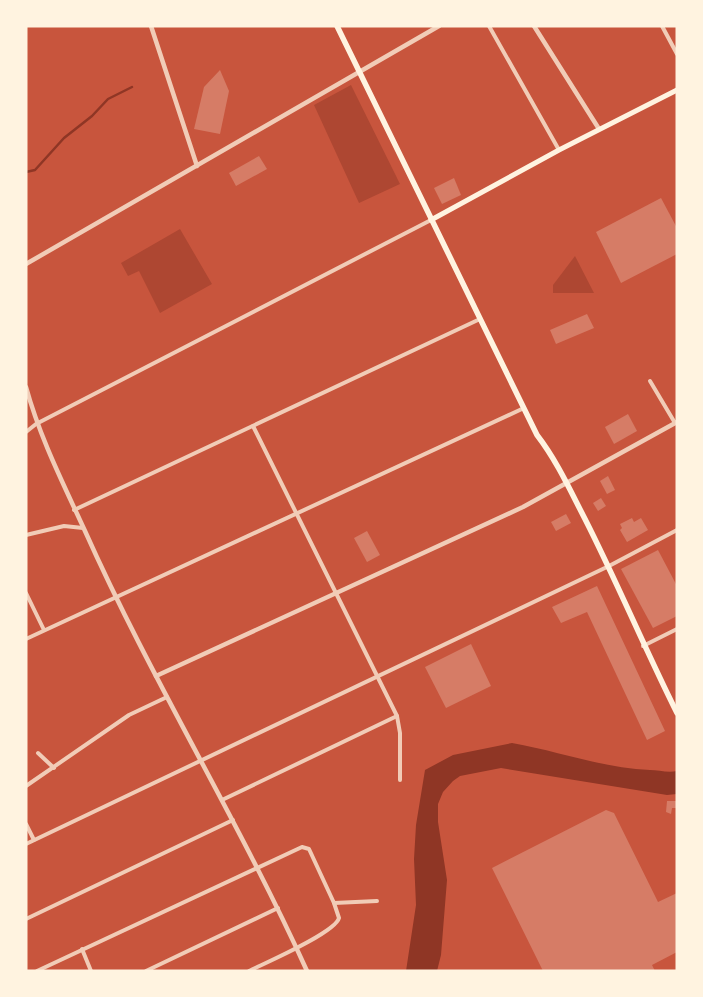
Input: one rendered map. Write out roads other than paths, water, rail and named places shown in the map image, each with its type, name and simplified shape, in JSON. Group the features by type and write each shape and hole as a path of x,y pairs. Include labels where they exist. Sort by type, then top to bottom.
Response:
{"main road":[{"path":"337,26 524,408 538,435 552,454 609,566 643,646 677,713"},
{"path":"431,220 559,150 677,90"}],"street":[{"path":"151,26 197,166"},
{"path":"26,264 439,26"},
{"path":"490,26 559,150"},
{"path":"534,26 599,130"},
{"path":"662,26 677,54"},
{"path":"26,432 36,424 431,220"},
{"path":"74,510 480,319"},
{"path":"156,676 523,507 676,423 650,381"},
{"path":"26,388 36,424 114,597 258,867 307,971"},
{"path":"26,639 524,408"},
{"path":"253,426 396,716 400,733 400,780"},
{"path":"26,535 64,526 83,528"},
{"path":"26,844 609,566 677,530"},
{"path":"26,593 44,630"},
{"path":"643,646 677,629"},
{"path":"26,786 129,715 167,697"},
{"path":"222,800 396,716"},
{"path":"38,753 54,768"},
{"path":"26,919 233,820"},
{"path":"26,824 34,840"},
{"path":"37,971 258,867 306,847 309,849 334,903 339,918 338,923 296,948 248,971"},
{"path":"334,903 377,901"},
{"path":"146,971 278,908"},
{"path":"82,950 91,971"}],"waterway":[{"path":"26,172 35,170 64,138 92,116 108,99 132,87"}]}
